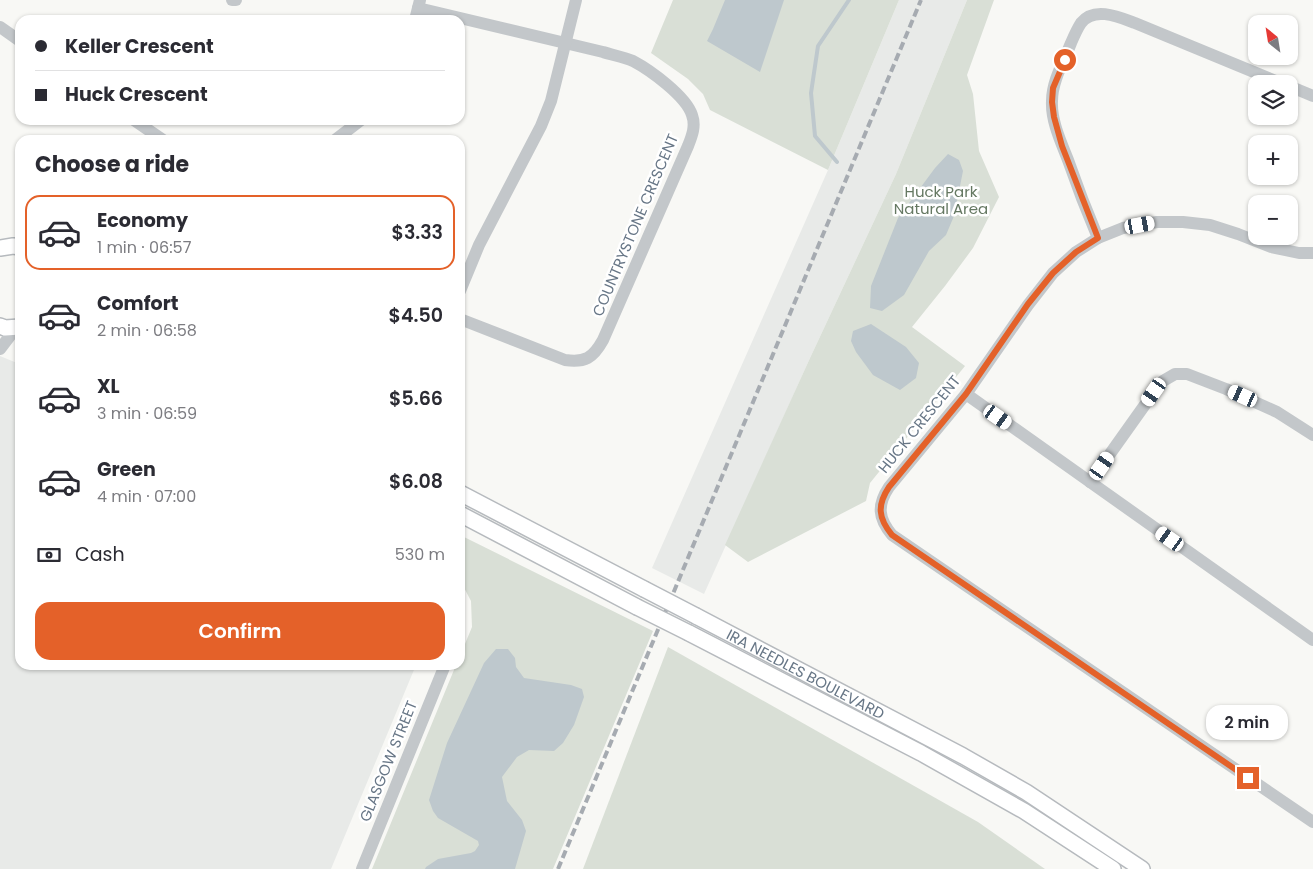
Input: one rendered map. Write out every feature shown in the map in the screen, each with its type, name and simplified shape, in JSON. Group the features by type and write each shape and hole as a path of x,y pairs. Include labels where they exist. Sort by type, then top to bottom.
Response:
{"main road":[{"path":"0,248 15,246"},
{"path":"0,326 15,327"},
{"name":"IRA NEEDLES BOULEVARD","path":"465,496 963,756 1026,792 1142,869"},
{"name":"IRA NEEDLES BOULEVARD","path":"465,517 637,608 689,632 921,752 1024,811 1113,869"}],"street":[{"path":"465,279 479,245 541,126 551,100 576,0"},
{"name":"COUNTRYSTONE CRESCENT","path":"417,9 443,15"},
{"path":"1098,238 1062,146 1052,102 1053,88 1076,31 1082,21 1092,15 1117,16 1261,75"},
{"name":"COUNTRYSTONE CRESCENT","path":"465,20 631,60 649,70 684,100 692,116 694,129 603,340 598,350 589,359 576,362 565,360 465,320"},
{"path":"0,27 15,38"},
{"path":"1298,90 1313,96"},
{"path":"141,125 156,135"},
{"path":"341,135 354,125"},
{"name":"HUCK CRESCENT","path":"1313,253 1299,253 1272,247 1210,224 1183,222 1157,222 1123,228 1098,238 1076,252 1053,273 1028,304 966,394 884,495 880,509 885,526 892,535 1313,822"},
{"path":"0,349 15,331"},
{"path":"1090,482 1154,392 1163,381 1175,374 1187,374 1226,389 1277,412 1313,435"},
{"path":"966,394 1313,640"},
{"name":"GLASGOW STREET","path":"362,869 443,670"}],"shaded area":[{"path":"725,0 784,0 760,72 707,41"},
{"path":"899,0 967,0 896,174 810,358 704,594 652,568 828,170"},
{"path":"948,154 959,160 963,171 954,216 946,235 929,251 904,295 882,311 870,308 871,286 898,218 935,168"},
{"path":"871,324 906,347 919,363 916,378 900,390 873,375 856,352 851,341 853,331"},
{"path":"0,356 15,362 15,670 414,670 331,869 0,869"},
{"path":"496,649 508,649 515,658 516,667 524,678 571,685 582,689 584,697 574,725 563,743 554,751 529,750 517,757 502,777 507,801 522,820 526,831 515,869 425,869 438,859 471,853 479,845 478,841 438,818 429,800 447,743 484,663"}],"green space":[{"path":"673,0 899,0 828,170 710,110 703,94 688,79 651,53"},
{"name":"Huck Park Natural Area","path":"967,0 994,0 967,75 973,94 979,151 999,197 973,248 912,327 965,366 870,483 866,501 748,562 725,545 896,174"},
{"path":"465,537 653,631 553,869 372,869 454,670 465,670 465,644 472,627 471,601 465,590"},
{"path":"668,647 978,822 1045,869 583,869"}],"waterway":[{"path":"837,162 815,136 811,93 818,46 849,0"}],"railway":[{"path":"558,869 921,0"}],"route":[{"path":"1065,60 1053,88 1054,117 1062,146 1098,238 1076,252 1053,273 1028,304 966,394 889,487 881,502 882,518 892,535 1248,778"}]}
